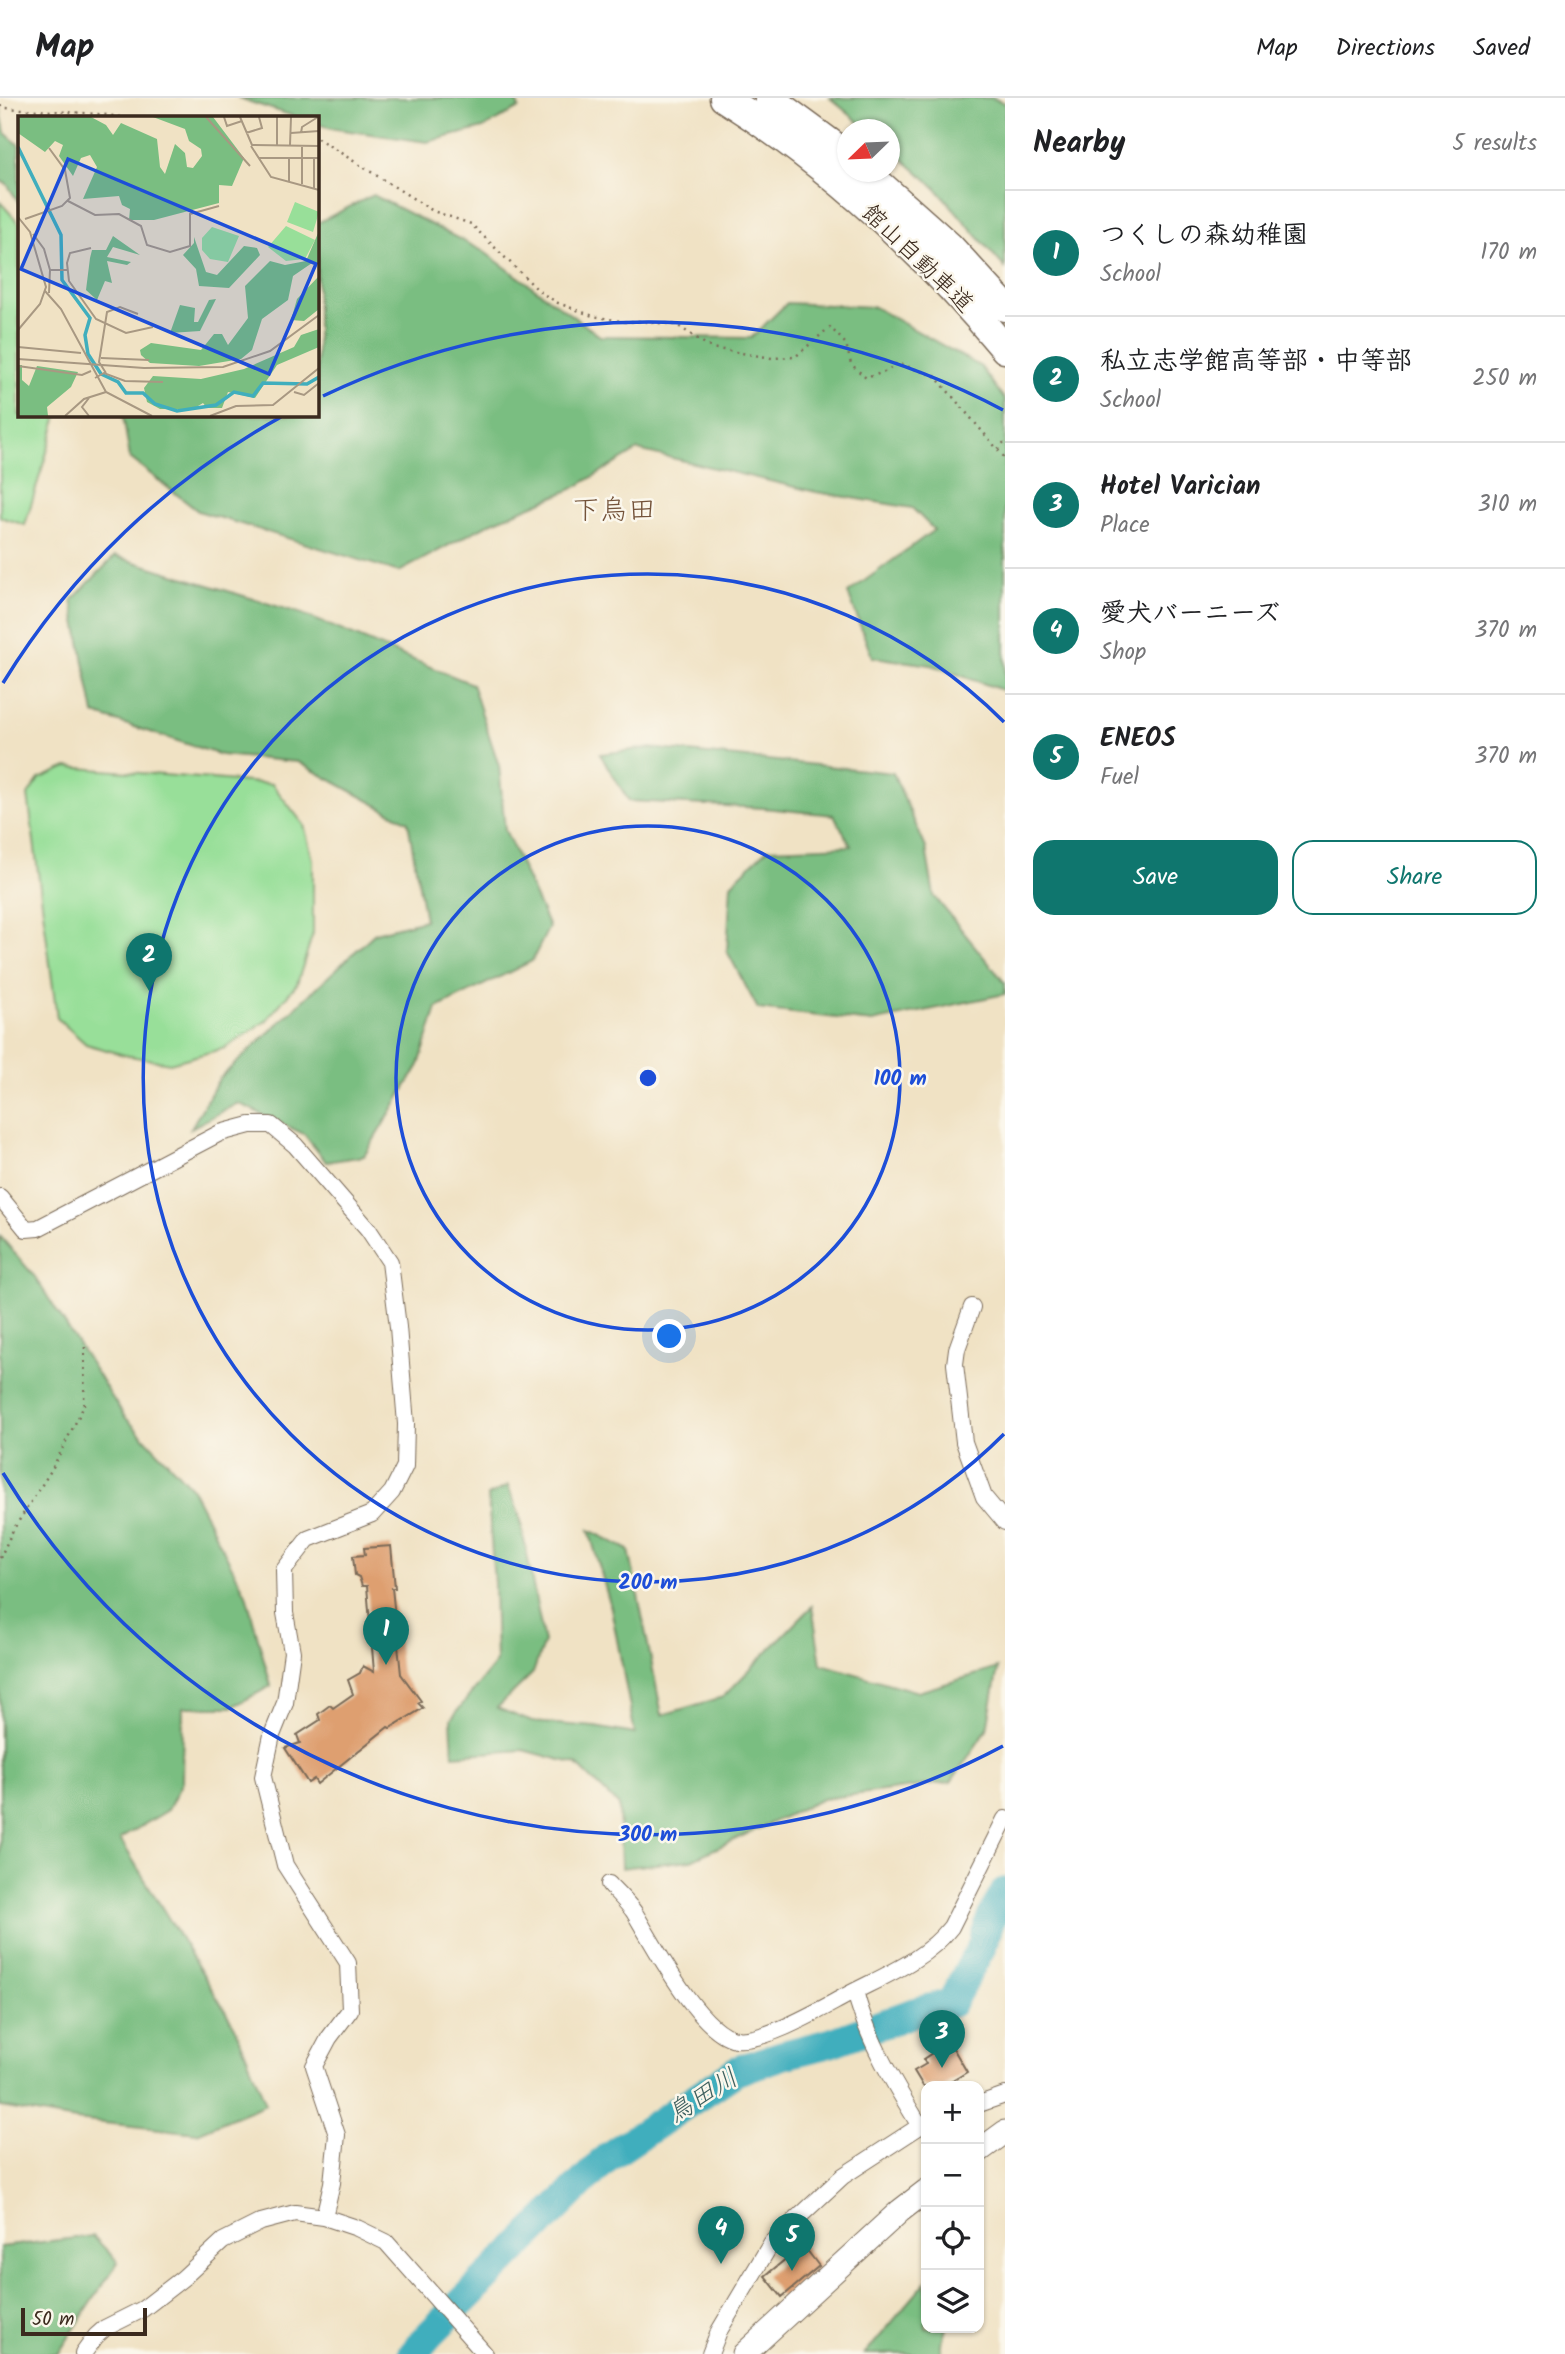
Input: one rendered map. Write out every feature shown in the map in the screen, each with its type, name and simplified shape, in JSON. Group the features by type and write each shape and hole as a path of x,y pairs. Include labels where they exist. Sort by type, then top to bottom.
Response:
{"highway":[{"name":"館山自動車道","path":"724,98 821,168 886,224 931,267 1005,349"},
{"path":"769,98 837,148"},
{"name":"館山自動車道","path":"877,182 949,246 1005,307"}],"street":[{"path":"0,1197 26,1229 38,1228 220,1133 250,1125 271,1125 295,1145 368,1229 390,1262 406,1424 405,1465 392,1492 372,1514 308,1539 284,1570 285,1613 292,1652 285,1703 272,1735 263,1777 285,1865 348,1963 350,2011 329,2038 314,2066 337,2135 332,2183 324,2217"},
{"path":"972,1307 957,1349 955,1364 964,1442 984,1497 1005,1522"},
{"path":"609,1884 632,1909 669,1972 707,2020 721,2033 735,2039 751,2039 856,1997 939,1943 951,1927 1005,1819"},
{"path":"856,1997 897,2089 921,2122"},
{"path":"984,2102 1005,2095"},
{"path":"710,2354 719,2331 772,2242 843,2176 921,2126"},
{"path":"984,2147 1005,2132"},
{"path":"744,2354 921,2195"},
{"path":"83,2354 105,2328 143,2309 183,2278 223,2241 261,2222 295,2213 324,2217 386,2242 485,2354"}],"path":[{"path":"0,106 113,116"},
{"path":"318,139 433,211 471,224 540,292 558,303 604,318 677,325 711,348 772,358 795,356 830,327 846,344 851,364 866,378 887,371 897,363 935,376 1005,458"},
{"path":"998,449 1005,441"},
{"path":"0,1558 13,1531 52,1469 84,1406 85,1342"}],"green space":[{"path":"238,98 515,98 519,108 483,128 427,142 336,129 318,124 318,116 293,116"},
{"path":"830,98 992,98 1005,103 1005,268 935,187 900,157 900,119 855,119"},
{"path":"0,107 5,133 18,144 18,201 7,184 0,181"},
{"path":"373,195 483,251 600,336 751,338 787,303 874,307 981,367 1005,400 1005,691 931,665 872,657 848,593 934,530 912,508 816,492 638,450 572,489 490,523 399,572 198,511 130,458 123,416 318,416 318,222"},
{"path":"0,202 18,222 18,416 58,416 25,525 0,517"},
{"path":"115,556 302,614 472,684 499,766 505,830 549,927 532,961 437,1008 419,1065 364,1156 326,1162 304,1134 238,1103 191,1128 219,1079 375,933 425,920 408,822 298,762 221,755 94,714 72,600"},
{"path":"650,748 893,773 926,848 934,896 1005,983 1005,994 872,1022 758,1009 727,951 731,884 767,849 851,846 834,815 763,808 629,801 600,754"},
{"path":"67,767 272,784 304,825 313,860 313,933 297,984 266,1021 225,1048 170,1063 124,1055 86,1044 57,1018 28,795 39,779"},
{"path":"0,1236 35,1277 124,1416 191,1487 246,1594 271,1686 232,1707 183,1707 182,1782 168,1810 120,1839 235,2027 266,2104 197,2133 76,2120 0,2107"},
{"path":"508,1486 519,1514 544,1642 533,1673 497,1708 532,1722 595,1727 635,1734 611,1608 589,1530 629,1550 662,1715 723,1697 812,1606 821,1664 918,1692 998,1668 987,1729 951,1782 822,1799 691,1860 621,1868 619,1806 576,1764 523,1750 453,1755 451,1719 496,1662 488,1496"},
{"path":"93,2236 118,2262 58,2354 0,2354 0,2247"},
{"path":"921,2288 921,2333 944,2333 941,2344 942,2354 865,2354"}],"building":[{"path":"391,1546 395,1588 392,1588 401,1674 421,1701 418,1703 423,1708 388,1727 317,1784 314,1779 308,1783 285,1748 300,1743 297,1735 320,1720 318,1714 330,1705 333,1708 353,1694 348,1680 360,1673 363,1666 374,1672 367,1586 362,1586 359,1577 355,1575 353,1556 365,1555 364,1548"},
{"path":"953,2048 967,2072 952,2081 921,2083 914,2071 926,2064 923,2059 937,2050 940,2055"},
{"path":"803,2245 819,2266 782,2297 765,2276"}],"waterway":[{"name":"鳥田川","path":"413,2354 609,2156 736,2071 830,2043 915,2012 951,2003 982,1946 991,1918 1005,1892"}],"place":[{"name":"私立志学館高等部・中等部","path":"149,991"},
{"name":"つくしの森幼稚園","path":"386,1665"},
{"name":"Hotel Varician","path":"942,2068"},
{"name":"愛犬バーニーズ","path":"721,2264"},
{"name":"ENEOS","path":"792,2271"}],"district":[{"name":"下烏田","path":"614,509"}]}
